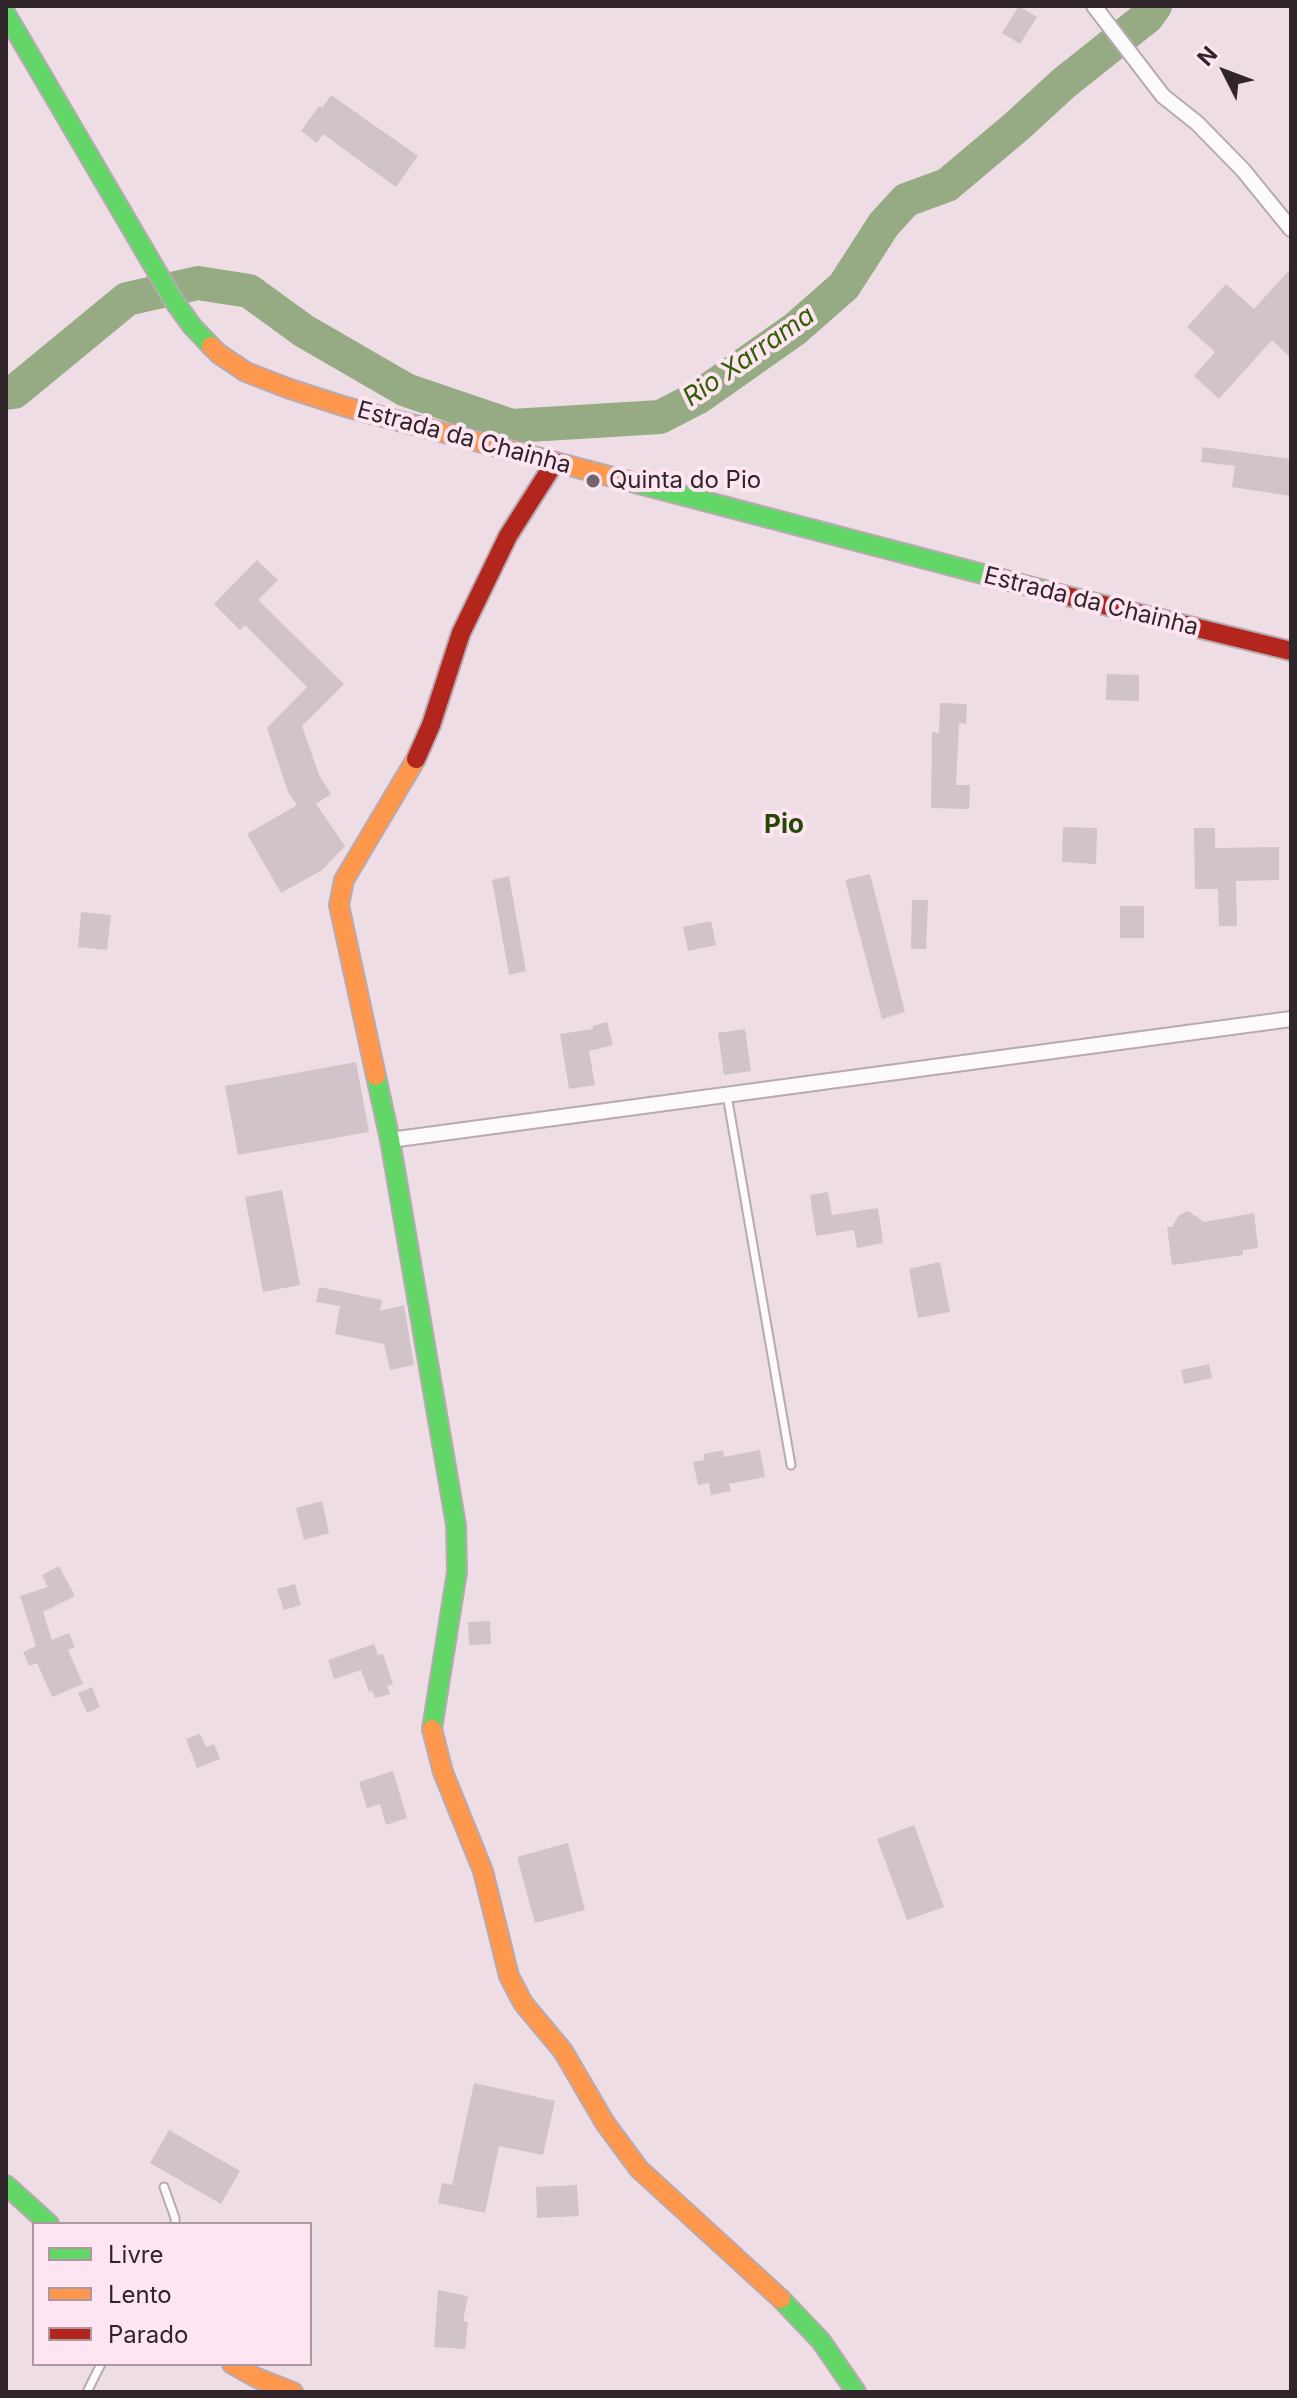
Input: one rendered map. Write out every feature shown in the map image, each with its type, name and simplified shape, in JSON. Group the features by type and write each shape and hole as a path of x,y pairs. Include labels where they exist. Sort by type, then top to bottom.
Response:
{"street":[{"path":"1094,6 1163,96 1197,123 1243,170 1291,229"},
{"name":"Estrada da Chainha","path":"6,14 174,301 192,326 219,354 246,372 332,403 1046,591 1291,651"},
{"path":"555,462 508,536 461,633 418,755 344,880 339,905 390,1140 456,1525 457,1572 432,1728 443,1772 483,1871 509,1976 523,2003 563,2051 605,2123 639,2169 771,2289 821,2341 856,2392"},
{"path":"390,1140 1291,1019"},
{"path":"6,2185 47,2222"},
{"path":"236,2366 293,2392"}],"lane":[{"path":"727,1095 791,1465"},
{"path":"164,2187 175,2222"},
{"path":"87,2392 100,2366"}],"building":[{"path":"1019,6 1037,17 1020,44 1002,33"},
{"path":"331,95 418,156 396,187 323,134 317,143 301,131"},
{"path":"1291,268 1291,358 1272,340 1219,399 1194,376 1215,352 1187,327 1226,284 1254,309"},
{"path":"1203,447 1291,459 1291,496 1232,487 1235,466 1201,462"},
{"path":"257,560 278,580 258,600 344,684 302,726 319,775 331,794 316,804 345,846 322,870 281,893 247,834 297,805 288,792 267,728 307,687 245,625 240,630 214,604"},
{"path":"1107,674 1139,675 1139,701 1106,700"},
{"path":"940,703 967,704 966,724 959,723 956,785 970,785 969,809 931,808 932,732 939,733"},
{"path":"1063,827 1097,828 1096,864 1062,862"},
{"path":"1194,828 1215,828 1215,848 1279,847 1279,880 1236,881 1237,926 1219,926 1218,889 1195,889"},
{"path":"870,874 905,1012 882,1019 845,880"},
{"path":"509,876 526,971 509,975 492,880"},
{"path":"912,900 928,900 926,949 911,949"},
{"path":"1120,906 1144,906 1144,938 1120,938"},
{"path":"81,912 111,915 107,950 78,947"},
{"path":"711,921 716,945 688,951 683,927"},
{"path":"607,1022 613,1045 589,1051 595,1085 569,1089 560,1034 593,1029 593,1026"},
{"path":"745,1029 751,1071 724,1075 718,1033"},
{"path":"356,1062 369,1132 238,1155 225,1086"},
{"path":"282,1190 300,1285 263,1292 245,1197"},
{"path":"828,1192 832,1215 878,1208 883,1243 857,1248 854,1230 816,1236 810,1195"},
{"path":"1188,1211 1204,1222 1254,1213 1258,1248 1243,1250 1243,1255 1172,1265 1167,1227 1172,1227 1179,1215"},
{"path":"940,1262 950,1312 918,1318 909,1269"},
{"path":"319,1287 382,1300 380,1311 404,1305 414,1365 390,1370 384,1344 335,1334 340,1306 316,1302"},
{"path":"1209,1364 1212,1378 1184,1384 1181,1370"},
{"path":"723,1450 724,1457 760,1450 765,1477 729,1484 731,1491 711,1495 709,1483 698,1485 693,1462 704,1460 704,1454"},
{"path":"322,1501 329,1533 304,1540 296,1508"},
{"path":"59,1566 75,1596 43,1612 52,1640 69,1633 75,1647 68,1650 83,1684 52,1697 37,1663 29,1666 23,1652 36,1646 20,1596 48,1587 42,1575"},
{"path":"295,1584 301,1605 284,1610 277,1589"},
{"path":"490,1621 491,1644 469,1645 468,1622"},
{"path":"374,1644 378,1655 383,1654 393,1684 387,1686 390,1694 375,1698 372,1691 369,1692 361,1670 334,1679 328,1660"},
{"path":"92,1687 100,1707 87,1713 78,1693"},
{"path":"200,1734 206,1747 214,1744 220,1759 197,1768 186,1739"},
{"path":"393,1771 407,1818 386,1825 380,1804 367,1808 359,1782"},
{"path":"914,1825 944,1907 907,1920 877,1839"},
{"path":"568,1843 585,1910 535,1923 517,1857"},
{"path":"474,2083 555,2101 543,2155 499,2146 485,2213 438,2203 442,2183 452,2185"},
{"path":"169,2130 240,2171 221,2204 150,2163"},
{"path":"577,2185 579,2216 537,2218 536,2187"},
{"path":"438,2290 468,2296 463,2321 468,2322 465,2349 434,2347"}],"waterway":[{"name":"Rio Xarrama","path":"6,393 14,392 127,299 198,283 249,291 304,331 406,390 512,426 660,417 697,398 795,329 844,286 884,224 906,200 947,185 1064,83 1147,17 1155,6"}],"traffic: fast":[{"path":"6,14 174,301 211,346"},
{"path":"620,479 1059,594"},
{"path":"376,1076 390,1140 456,1525 457,1572 432,1729"},
{"path":"6,2185 47,2222"},
{"path":"781,2299 821,2341 856,2392"}],"traffic: slow":[{"path":"211,346 246,372 290,389 346,407 620,479"},
{"path":"376,1076 339,905 344,880 416,759"},
{"path":"432,1729 443,1772 483,1871 509,1976 523,2003 563,2051 605,2123 639,2169 781,2299"},
{"path":"236,2366 293,2392"}],"traffic: jam":[{"path":"416,759 431,725 461,633 508,536 555,462"},
{"path":"1059,594 1291,651"}],"place":[{"name":"Quinta do Pio","path":"593,481"}],"district":[{"name":"Pio","path":"784,825"}]}
